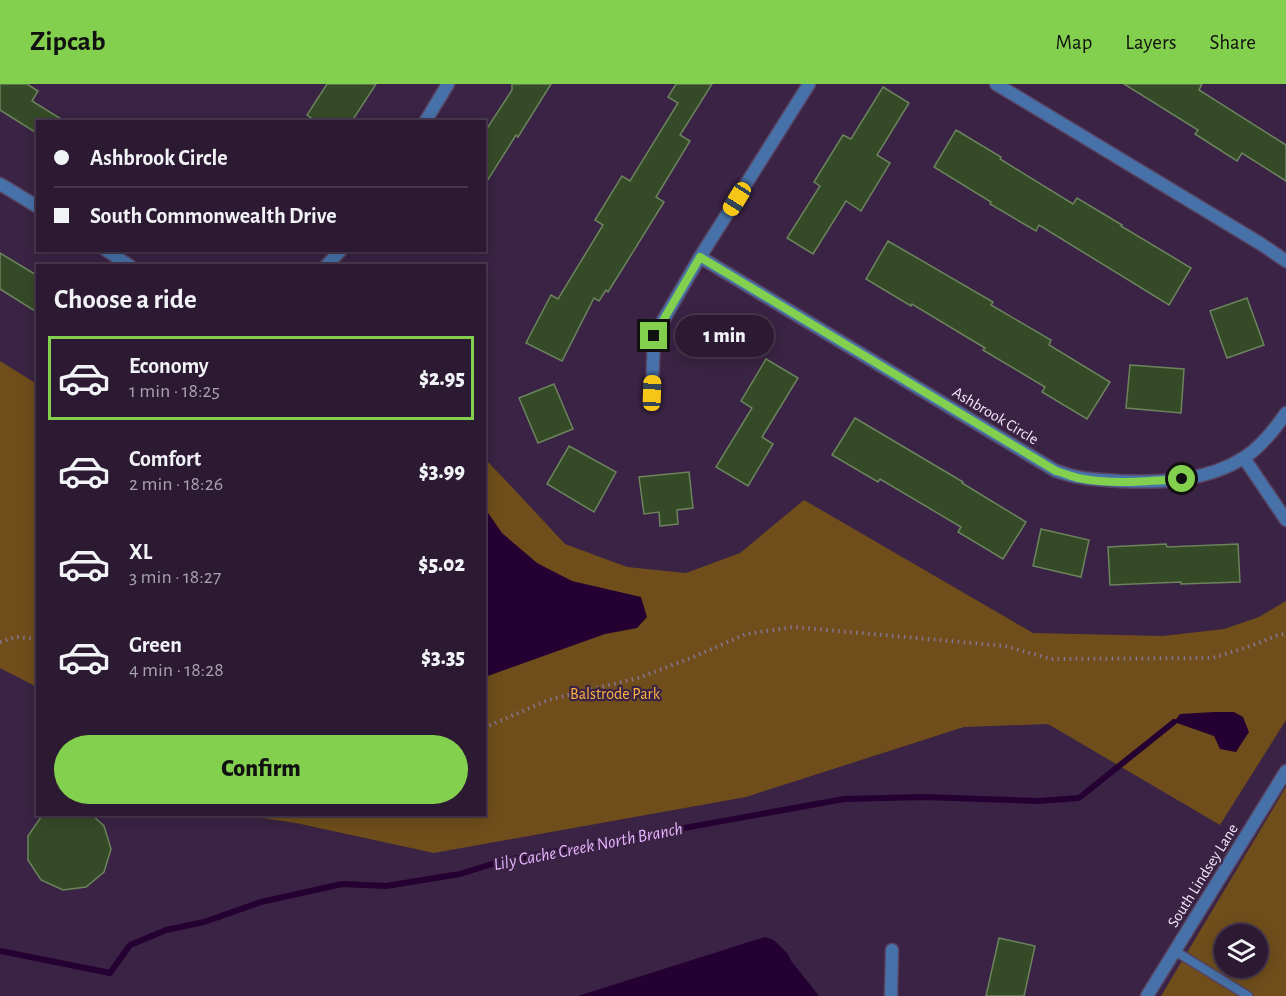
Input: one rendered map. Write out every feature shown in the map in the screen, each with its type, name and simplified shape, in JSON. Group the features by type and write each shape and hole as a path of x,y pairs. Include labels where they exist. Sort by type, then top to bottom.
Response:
{"street":[{"path":"425,120 448,84"},
{"path":"652,393 654,336 700,257 809,84"},
{"path":"996,84 1286,261"},
{"path":"0,184 36,206"},
{"path":"109,252 127,264"},
{"path":"328,264 340,252"},
{"name":"Ashbrook Circle","path":"700,257 1056,471 1077,477 1137,482 1203,476 1244,458 1265,439 1286,413"},
{"path":"1244,458 1286,520"},
{"name":"South Lindsey Lane","path":"1147,996 1286,771"},
{"path":"891,996 892,950"}],"lane":[{"path":"1175,951 1248,996"}],"path":[{"path":"486,727 548,700 638,678 746,634 794,627 1005,646 1051,659 1212,658 1286,634"},
{"path":"0,642 16,637 36,639"}],"green space":[{"path":"0,361 36,383 36,686 0,668"},
{"name":"Balstrode Park","path":"486,460 565,544 627,567 686,573 740,553 804,500 1033,633 1163,636 1224,629 1259,617 1286,601 1286,720 1220,825 1048,724 964,727 746,797 434,853 296,823 249,816 486,816"},
{"path":"1286,787 1286,996 1161,996"}],"shaded area":[{"path":"486,510 502,533 537,563 572,581 641,597 647,617 637,628 605,634 486,677"},
{"path":"1234,712 1243,717 1249,732 1236,752 1220,749 1214,736 1174,722 1180,714"},
{"path":"765,937 774,940 787,953 819,996 578,996"}],"building":[{"path":"0,84 27,84 38,91 32,101 63,120 36,120 36,133 0,110"},
{"path":"327,84 376,84 353,120 314,120 307,115"},
{"path":"512,84 551,84 486,183 486,130 512,90"},
{"path":"676,84 712,84 680,135 690,141 656,197 664,202 608,292 606,290 599,301 594,298 562,361 526,343 551,295 558,299 603,225 595,220 622,176 630,181 678,103 668,97"},
{"path":"1124,84 1202,84 1199,90 1286,145 1286,181 1242,153 1237,161 1195,134 1198,130"},
{"path":"883,87 909,103 877,155 890,163 861,211 846,201 813,254 787,238 820,186 814,182 843,135 851,139"},
{"path":"956,130 1073,204 1077,198 1191,268 1169,305 1039,225 1036,231 990,204 991,202 934,167"},
{"path":"888,241 993,302 991,305 1051,340 1049,345 1110,382 1087,419 1042,392 1045,387 983,350 985,348 866,279"},
{"path":"0,253 36,275 36,312 0,289"},
{"path":"1247,298 1264,345 1227,358 1210,311"},
{"path":"766,359 798,378 762,437 773,444 748,486 716,467 752,408 741,401"},
{"path":"1130,365 1184,369 1181,413 1126,408"},
{"path":"554,384 573,429 538,443 519,398"},
{"path":"855,418 1026,522 1003,559 958,532 961,527 880,479 878,482 832,455"},
{"path":"569,446 616,472 594,512 547,484"},
{"path":"689,472 693,508 677,510 678,524 660,526 659,512 644,514 639,477"},
{"path":"1041,529 1089,540 1081,577 1033,566"},
{"path":"1166,544 1167,547 1238,544 1240,582 1110,585 1108,547"},
{"path":"93,816 104,826 111,849 104,872 86,887 63,890 41,880 28,860 28,836 41,817"},
{"path":"999,938 1035,946 1024,996 986,996"}],"waterway":[{"name":"Lily Cache Creek North Branch","path":"0,951 110,973 130,945 166,930 204,922 261,902 342,884 386,886 460,874 502,861 844,799 924,797 1038,801 1079,798 1174,722"}],"route":[{"path":"654,336 700,257 1056,471 1094,480 1137,482 1182,479"}]}
